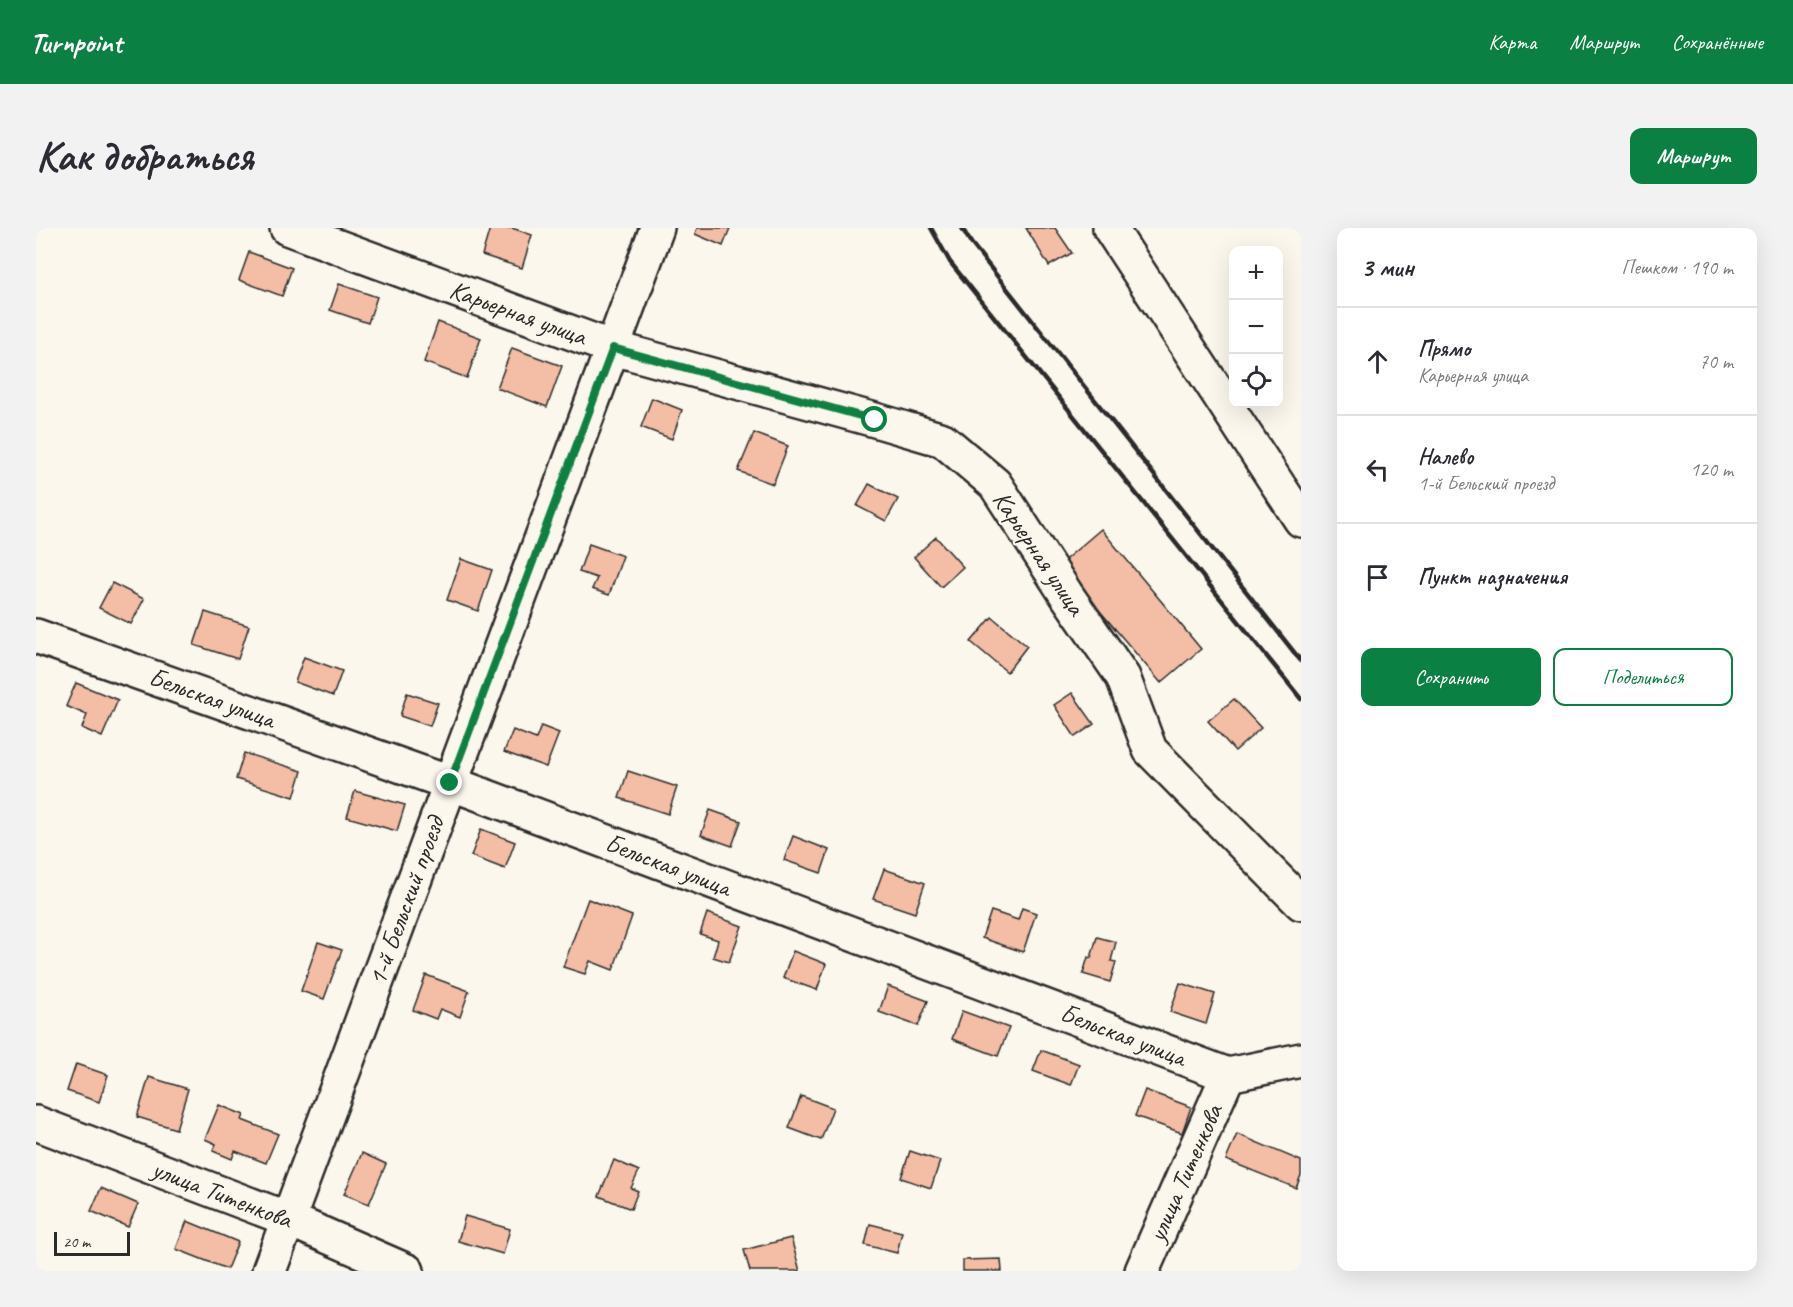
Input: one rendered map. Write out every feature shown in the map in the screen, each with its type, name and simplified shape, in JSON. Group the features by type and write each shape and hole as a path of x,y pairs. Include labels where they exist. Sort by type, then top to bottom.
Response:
{"street":[{"name":"Карьерная улица","path":"287,228 613,348 943,441 995,484 1123,677 1150,750 1301,903"},
{"name":"1-й Бельский проезд","path":"268,1271 657,228"},
{"path":"1110,228 1301,520"},
{"name":"Бельская улица","path":"36,636 450,783 1228,1075"},
{"path":"1228,1075 1301,1060"},
{"name":"улица Титенкова","path":"1142,1271 1228,1075"},
{"name":"улица Титенкова","path":"36,1123 288,1219 407,1271"}],"building":[{"path":"490,228 512,228 532,235 522,268 482,255"},
{"path":"697,228 730,228 723,246 695,234"},
{"path":"1026,228 1055,228 1072,253 1049,266"},
{"path":"249,252 292,268 282,296 239,280"},
{"path":"339,284 377,297 368,323 330,310"},
{"path":"438,322 481,338 467,378 424,362"},
{"path":"512,348 562,366 547,407 497,388"},
{"path":"652,398 682,410 672,439 641,427"},
{"path":"754,433 788,446 773,484 738,471"},
{"path":"869,484 898,499 886,521 857,506"},
{"path":"1101,529 1201,649 1161,683 1060,564"},
{"path":"936,537 963,567 941,587 914,557"},
{"path":"589,544 623,556 609,595 592,589 597,578 579,572"},
{"path":"461,559 492,570 478,611 447,600"},
{"path":"112,583 144,599 131,624 99,608"},
{"path":"205,612 249,626 238,659 194,645"},
{"path":"992,617 1027,646 1007,672 971,642"},
{"path":"304,657 342,671 333,696 295,682"},
{"path":"76,683 118,700 102,737 82,728 87,715 66,706"},
{"path":"407,693 438,703 430,726 400,716"},
{"path":"1072,693 1094,724 1075,737 1054,705"},
{"path":"1234,699 1261,728 1235,751 1208,721"},
{"path":"541,726 559,733 546,767 504,752 513,730 536,739"},
{"path":"244,753 302,771 294,797 236,779"},
{"path":"628,771 677,787 668,814 619,798"},
{"path":"355,791 405,805 397,831 347,817"},
{"path":"710,810 741,821 732,846 701,835"},
{"path":"481,829 515,842 505,869 471,856"},
{"path":"793,836 829,850 821,873 784,860"},
{"path":"884,869 925,883 915,913 873,899"},
{"path":"588,899 632,916 613,970 590,961 585,974 563,967"},
{"path":"1022,908 1036,913 1023,952 982,938 991,911 1018,920"},
{"path":"707,913 742,926 729,962 713,957 718,940 700,934"},
{"path":"1097,937 1116,942 1111,961 1116,962 1110,982 1083,974 1088,957 1091,958"},
{"path":"318,942 342,950 324,999 301,991"},
{"path":"793,951 826,964 817,990 783,978"},
{"path":"426,975 469,991 460,1017 440,1009 436,1019 413,1010"},
{"path":"1180,983 1215,994 1206,1024 1170,1012"},
{"path":"888,986 928,1001 918,1026 879,1012"},
{"path":"962,1011 1009,1028 998,1056 952,1039"},
{"path":"1041,1050 1079,1064 1071,1085 1033,1071"},
{"path":"76,1064 108,1075 99,1102 67,1091"},
{"path":"149,1077 188,1089 176,1129 137,1117"},
{"path":"1145,1090 1191,1107 1182,1133 1135,1116"},
{"path":"801,1096 833,1108 821,1140 789,1128"},
{"path":"219,1105 244,1115 242,1120 278,1134 266,1163 235,1151 232,1159 213,1151 216,1144 205,1139"},
{"path":"1237,1134 1301,1161 1301,1175 1296,1188 1226,1160"},
{"path":"910,1151 940,1161 931,1188 901,1178"},
{"path":"362,1153 386,1164 369,1204 344,1194"},
{"path":"614,1160 639,1171 631,1188 638,1191 631,1209 599,1196"},
{"path":"101,1188 138,1204 128,1227 91,1211"},
{"path":"465,1216 510,1229 503,1254 458,1241"},
{"path":"187,1221 238,1242 227,1269 176,1249"},
{"path":"870,1224 902,1232 897,1253 865,1245"},
{"path":"791,1238 800,1271 750,1271 744,1250"},
{"path":"1001,1259 1002,1271 963,1271 963,1260"}],"railway":[{"path":"931,228 950,262 1301,699"},
{"path":"962,228 971,243 1301,661"}],"route":[{"path":"450,783 613,348 875,420"}]}
